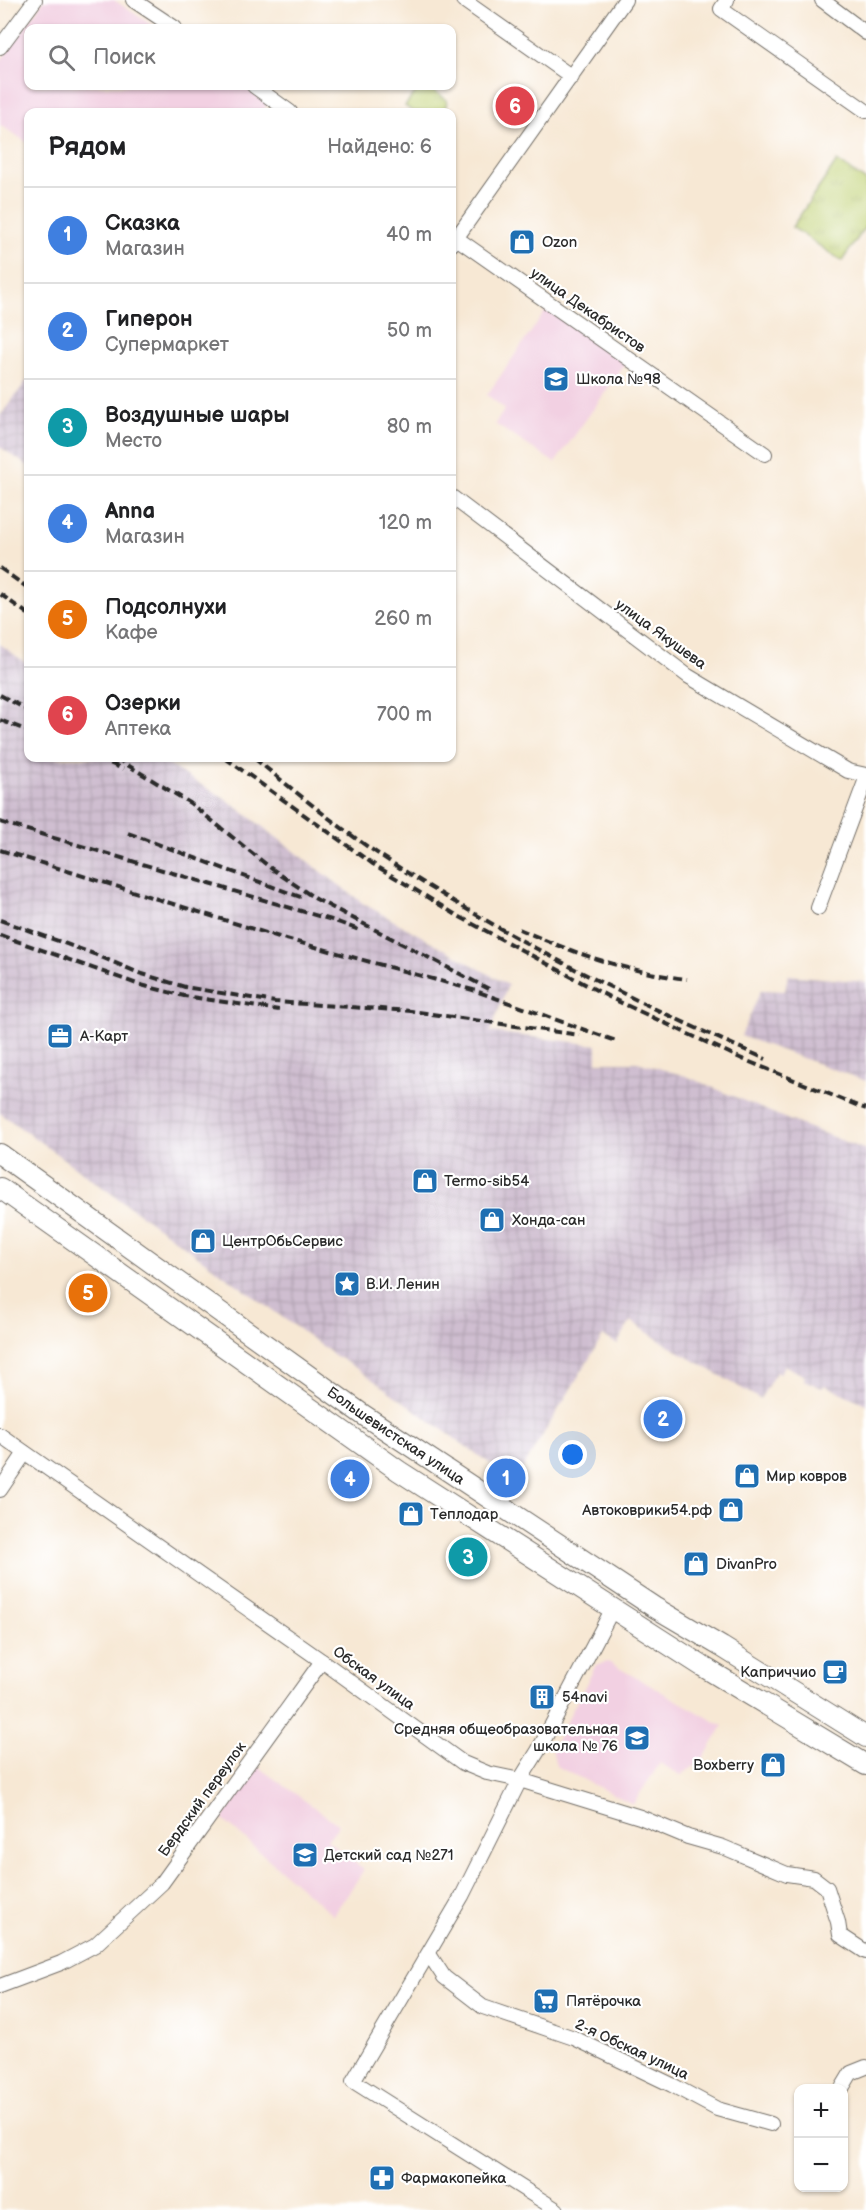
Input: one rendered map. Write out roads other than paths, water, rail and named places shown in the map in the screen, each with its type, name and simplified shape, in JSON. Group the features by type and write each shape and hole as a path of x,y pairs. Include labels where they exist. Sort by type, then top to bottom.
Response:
{"highway":[{"name":"Большевистская улица","path":"0,1154 362,1414 634,1594 866,1737"},
{"name":"Большевистская улица","path":"0,1188 348,1437 702,1666 866,1765"}],"street":[{"path":"0,47 35,0"},
{"path":"133,0 169,24"},
{"path":"463,0 572,77"},
{"path":"456,235 572,77 625,0"},
{"path":"727,0 721,9 866,111"},
{"path":"822,0 866,33"},
{"path":"260,90 284,108"},
{"name":"улица Декабристов","path":"456,241 765,454"},
{"name":"улица Якушева","path":"456,500 688,676 848,771 866,777"},
{"path":"818,908 866,777"},
{"name":"Обская улица","path":"0,1436 322,1661 463,1763 487,1773 520,1780 640,1817 688,1837 723,1847 787,1874 814,1878 827,1888 840,1935 866,1952"},
{"path":"0,1490 25,1453"},
{"path":"557,2210 352,2081 462,1896 520,1780 614,1608"},
{"name":"Бердский переулок","path":"0,1986 61,1963 95,1945 162,1883 322,1661"},
{"name":"2-я Обская улица","path":"429,1954 444,1977 483,2007 574,2038 717,2109 771,2124"},
{"path":"844,2084 851,2073 866,2067"}],"railway":[{"path":"0,568 24,585"},
{"path":"0,594 24,611"},
{"path":"0,695 24,708"},
{"path":"0,720 24,729"},
{"path":"107,762 123,769"},
{"path":"123,762 190,803 272,869 316,899 489,989"},
{"path":"231,762 373,864 458,916 611,998 740,1058 866,1109"},
{"path":"259,762 364,844 473,913 568,966 766,1059"},
{"path":"0,822 359,930"},
{"path":"128,833 303,898"},
{"path":"0,850 279,937 473,990 616,1041"},
{"path":"0,920 139,973 185,987 275,1002 411,1011 579,1035"},
{"path":"519,929 601,960 643,972 687,979"},
{"path":"0,935 137,984 184,996 279,1010"}],"place":[{"name":"Озерки","path":"515,106"},
{"name":"Ozon","path":"522,242"},
{"name":"Школа №98","path":"556,379"},
{"name":"А-Карт","path":"60,1036"},
{"name":"Termo-sib54","path":"425,1181"},
{"name":"Хонда-сан","path":"492,1220"},
{"name":"ЦентрОбьСервис","path":"203,1241"},
{"name":"В.И. Ленин","path":"347,1284"},
{"name":"Подсолнухи","path":"88,1293"},
{"name":"Гиперон","path":"663,1419"},
{"name":"Мир ковров","path":"747,1476"},
{"name":"Сказка","path":"506,1478"},
{"name":"Anna","path":"350,1479"},
{"name":"Автоковрики54.рф","path":"731,1510"},
{"name":"Теплодар","path":"411,1514"},
{"name":"Воздушные шары","path":"468,1557"},
{"name":"DivanPro","path":"696,1564"},
{"name":"Каприччио","path":"835,1672"},
{"name":"54navi","path":"542,1697"},
{"name":"Средняя общеобразовательная школа № 76","path":"637,1738"},
{"name":"Boxberry","path":"773,1765"},
{"name":"Детский сад №271","path":"305,1855"},
{"name":"Пятёрочка","path":"546,2001"},
{"name":"Фармакопейка","path":"382,2178"}]}
